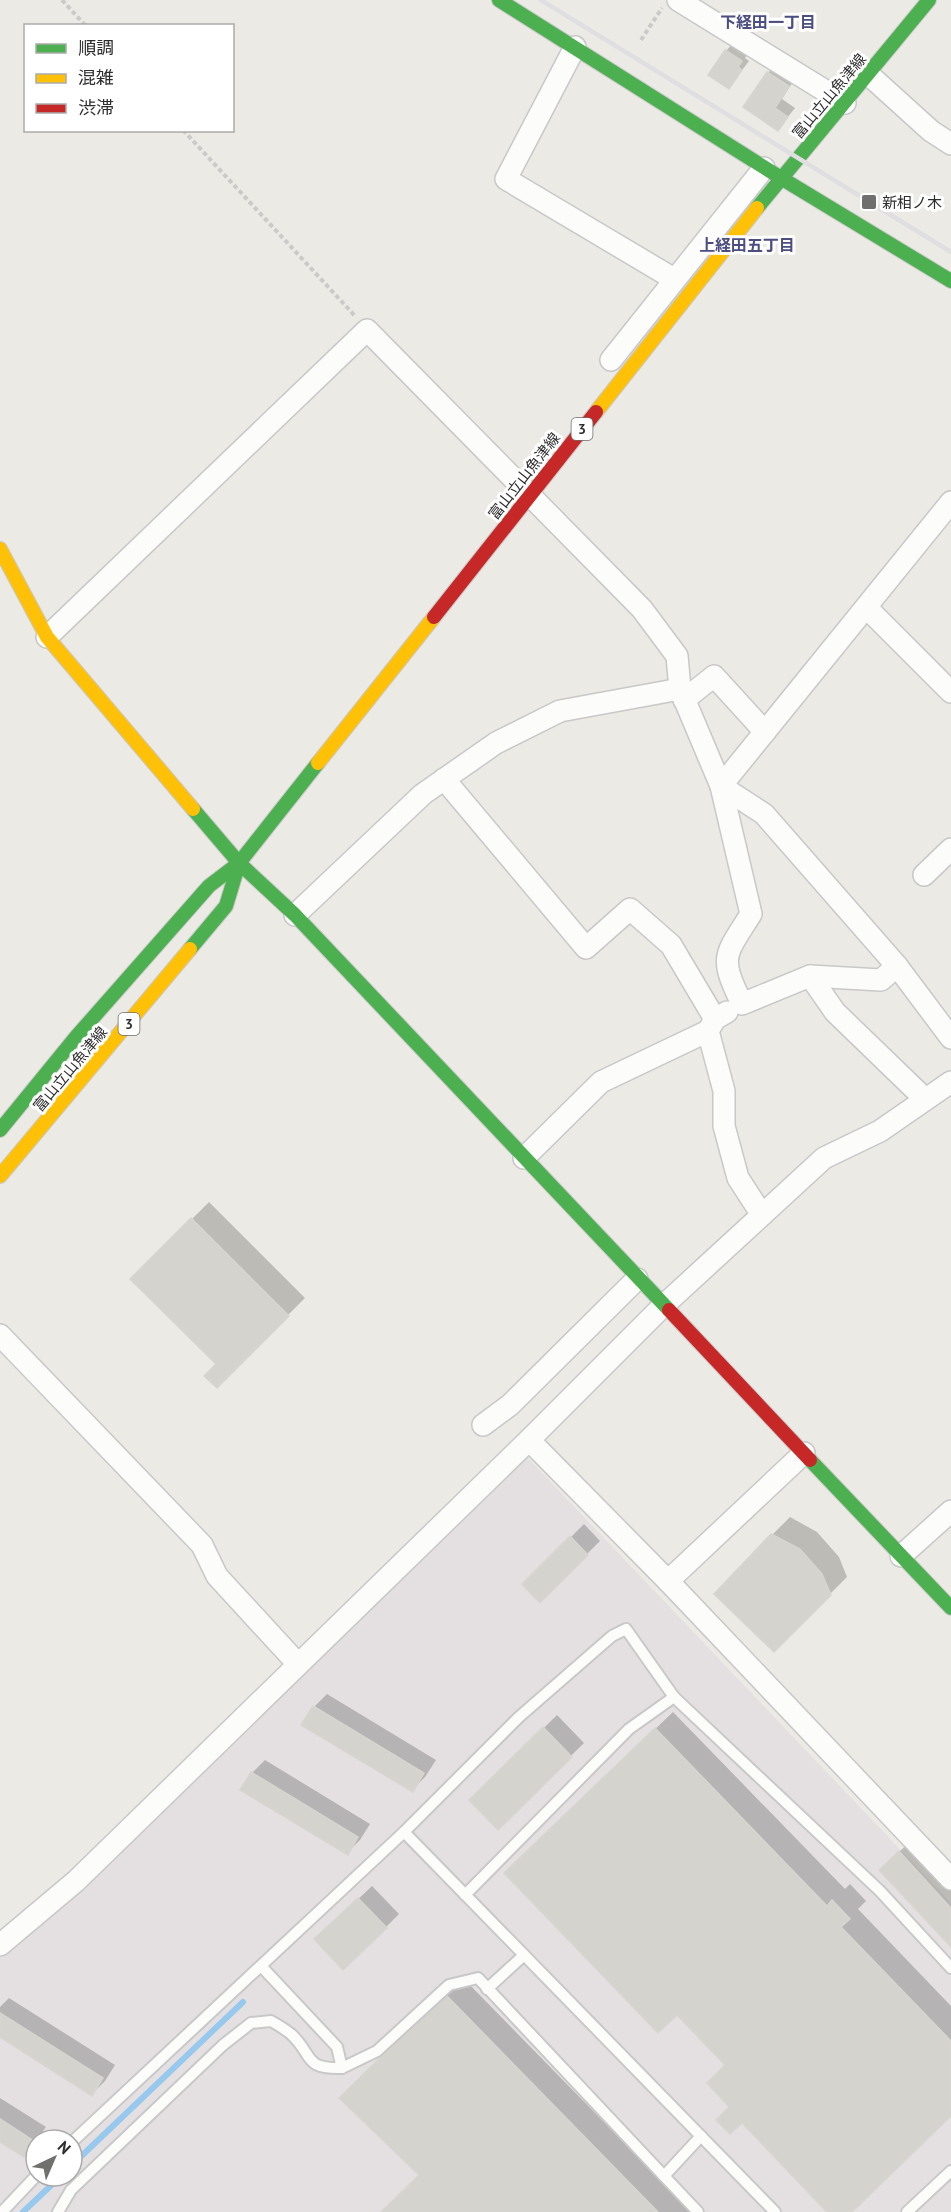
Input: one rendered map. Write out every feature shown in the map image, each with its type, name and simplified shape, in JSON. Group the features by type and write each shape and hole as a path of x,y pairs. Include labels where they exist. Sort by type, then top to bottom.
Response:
{"street":[{"path":"499,0 772,173 951,281"},
{"path":"678,0 845,103"},
{"name":"富山立山魚津線","path":"0,1130 76,1037 201,895 239,863 530,495 772,173 845,103 929,0"},
{"path":"575,47 506,179 674,279"},
{"path":"868,74 931,131 951,144"},
{"path":"611,360 674,279 772,173"},
{"path":"47,637 367,330 642,609 677,656 682,695 721,786 751,914 726,953 727,972 742,1004"},
{"path":"721,786 867,609 951,502"},
{"path":"0,549 47,637 239,863 295,915 951,1608"},
{"path":"867,609 951,692"},
{"path":"295,915 423,794 496,743 560,711 682,695 714,676 765,732"},
{"path":"444,779 586,948 630,909 671,945 712,1025 724,1091 724,1126 738,1178 762,1215"},
{"path":"721,786 764,814 897,966 951,1038"},
{"path":"924,875 951,849"},
{"name":"富山立山魚津線","path":"0,1176 226,906 239,863"},
{"path":"524,1158 601,1082 712,1025 742,1004 810,976 881,980 897,966"},
{"path":"810,976 835,1012 924,1099"},
{"path":"0,1945 76,1881 297,1663 529,1440 663,1306 824,1158 880,1131 951,1082"},
{"path":"483,1425 510,1405 637,1278"},
{"path":"0,1335 202,1545 218,1576 297,1663"},
{"path":"529,1440 668,1581 951,1879"},
{"path":"668,1581 804,1453"},
{"path":"902,1556 951,1511"}],"lane":[{"path":"84,2131 404,1833 519,1717 612,1636 626,1629 674,1697 880,1890 951,1968"},
{"path":"465,1895 629,1729 674,1697"},
{"path":"404,1833 775,2212"},
{"path":"488,1989 524,1955"},
{"path":"261,1966 337,2048 342,2068"},
{"path":"58,2212 71,2190 223,2044 251,2023 271,2021 292,2035 308,2059 322,2069 342,2068 377,2051 449,1985 478,1978 698,2212"},
{"path":"664,2176 701,2136"},
{"path":"907,2212 951,2171"},
{"path":"2,2212 25,2188"}],"path":[{"path":"62,0 84,24"},
{"path":"641,40 667,0"},
{"path":"185,132 367,330"}],"shaded area":[{"path":"526,1456 951,1903 951,2212 0,2212 0,1958 125,1843"}],"building":[{"path":"725,50 742,61 738,67 742,70 729,89 708,75"},
{"path":"767,72 789,86 775,108 788,117 778,131 743,107"},
{"path":"191,1218 289,1316 217,1388 204,1376 216,1364 130,1279"},
{"path":"771,1534 800,1549 822,1574 831,1595 774,1652 714,1594"},
{"path":"570,1536 588,1555 540,1603 522,1584"},
{"path":"313,1706 424,1773 413,1792 301,1725"},
{"path":"543,1727 572,1757 498,1830 469,1800"},
{"path":"655,1728 827,1906 832,1900 850,1919 841,1927 951,2041 951,2116 852,2212 827,2212 742,2123 730,2134 716,2120 729,2107 707,2083 725,2065 677,2015 658,2033 504,1873"},
{"path":"251,1772 358,1837 348,1855 240,1790"},
{"path":"899,1851 951,1908 951,1947 879,1870"},
{"path":"358,1898 387,1928 343,1970 314,1939"},
{"path":"445,1994 658,2212 381,2212 419,2175 339,2098"},
{"path":"0,2013 103,2078 92,2096 0,2037"},
{"path":"0,2119 24,2135 24,2157 0,2142"}],"waterway":[{"path":"84,2154 243,2002"},
{"path":"23,2212 48,2188"}],"railway":[{"path":"541,0 951,252"}],"traffic: fast":[{"path":"499,0 781,178 951,281"},
{"path":"757,208 929,0"},
{"path":"0,1130 76,1037 209,886 239,863 318,763"},
{"path":"193,809 239,863 295,915 669,1310"},
{"path":"190,949 226,906 239,863"},
{"path":"810,1460 951,1608"}],"traffic: slow":[{"path":"596,412 757,208"},
{"path":"0,549 47,637 193,809"},
{"path":"318,763 434,617"},
{"path":"0,1176 190,949"}],"traffic: jam":[{"path":"434,617 596,412"},
{"path":"669,1310 810,1460"}],"place":[{"name":"新相ノ木","path":"869,202"}],"district":[{"name":"下経田一丁目","path":"768,22"},
{"name":"上経田五丁目","path":"747,245"}]}
